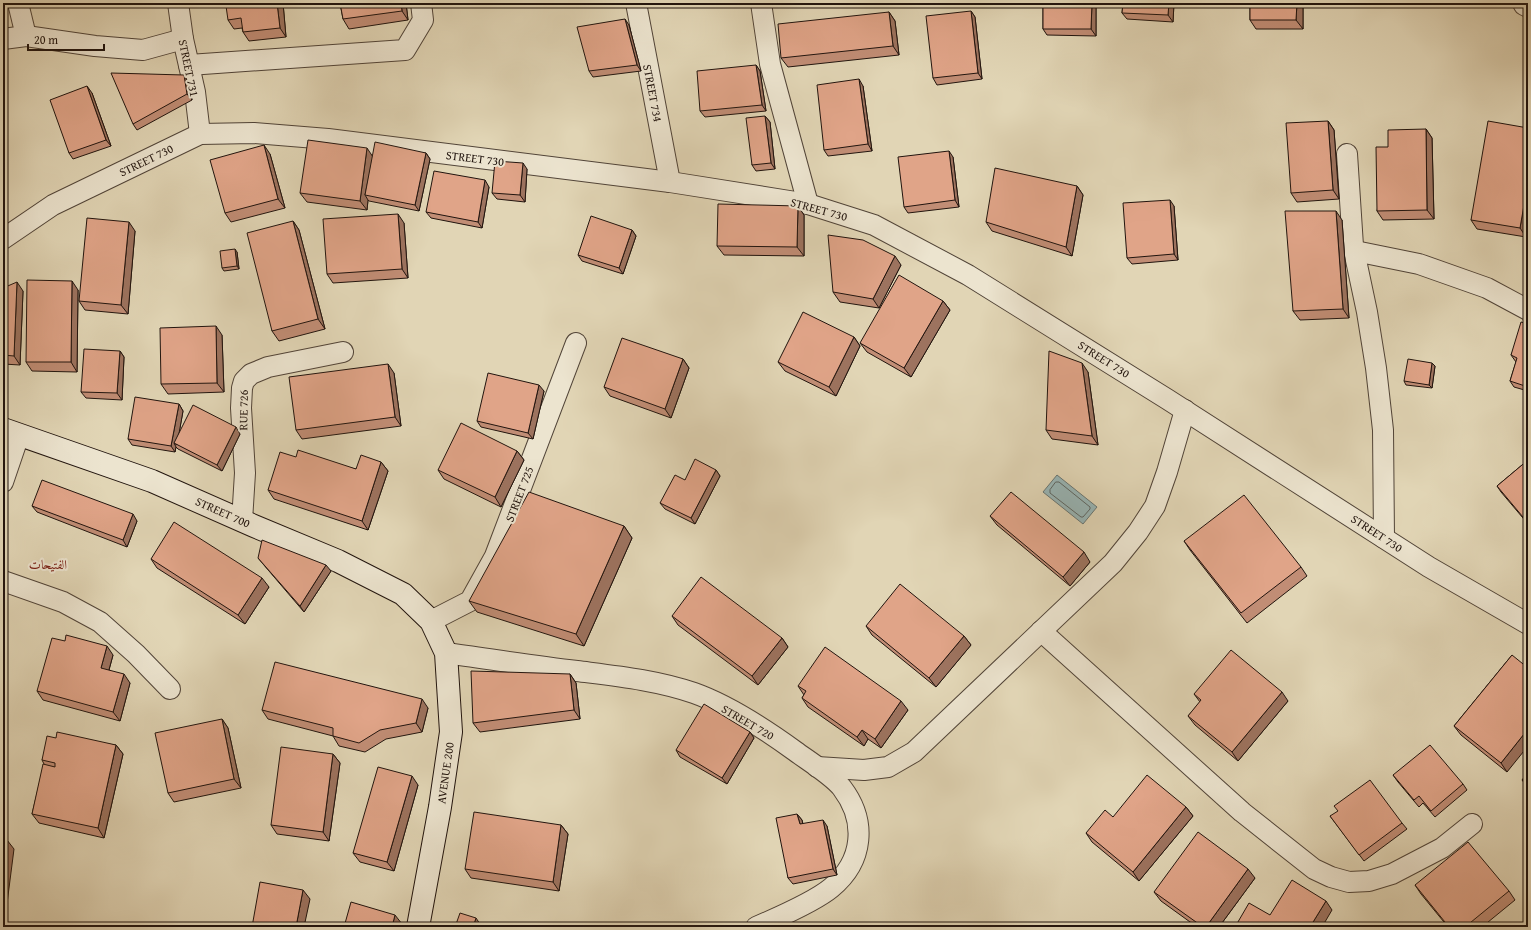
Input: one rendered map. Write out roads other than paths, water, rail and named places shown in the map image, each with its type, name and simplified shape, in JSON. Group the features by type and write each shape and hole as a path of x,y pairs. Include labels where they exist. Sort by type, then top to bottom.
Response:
{"main road":[{"name":"STREET 700","path":"11,432 152,481 338,561 403,594 431,621"},
{"name":"AVENUE 200","path":"418,927 440,807 451,732 446,653 431,621"}],"street":[{"path":"18,3 26,36"},
{"name":"STREET 731","path":"178,3 182,39 194,92 200,134"},
{"path":"188,66 405,50 423,20 420,3"},
{"name":"STREET 734","path":"636,3 670,182"},
{"path":"761,3 770,64 808,204"},
{"path":"1523,3 1528,7"},
{"path":"3,39 26,36 95,46 143,50 182,39"},
{"name":"STREET 730","path":"3,239 53,205 200,134 254,133 328,139 670,182 808,204 874,225 968,275 1184,410 1429,567 1528,624"},
{"path":"1347,154 1355,251 1376,368 1383,430 1384,538"},
{"path":"1355,251 1419,264 1487,288 1528,310"},
{"name":"STREET 725","path":"431,621 470,601 495,556 576,343"},
{"name":"RUE 726","path":"242,521 245,473 241,408 242,388 244,381 251,374 268,367 344,352"},
{"path":"817,767 864,770 888,767 914,752 1114,563 1138,532 1155,506 1167,472 1184,410"},
{"path":"3,482 11,432"},
{"path":"3,581 63,602 100,622 136,654 170,689"},
{"path":"1041,631 1242,812 1314,869 1331,877 1349,882 1369,881 1392,874 1442,848 1472,824"},
{"name":"STREET 720","path":"446,653 632,677 694,693 734,712 765,730 841,786 853,806 859,828 857,851 847,871 831,888 810,901 756,927"}],"water":[{"path":"1057,475 1097,507 1083,524 1043,492"}],"district":[{"name":"الفتيحات","path":"48,564"}]}
